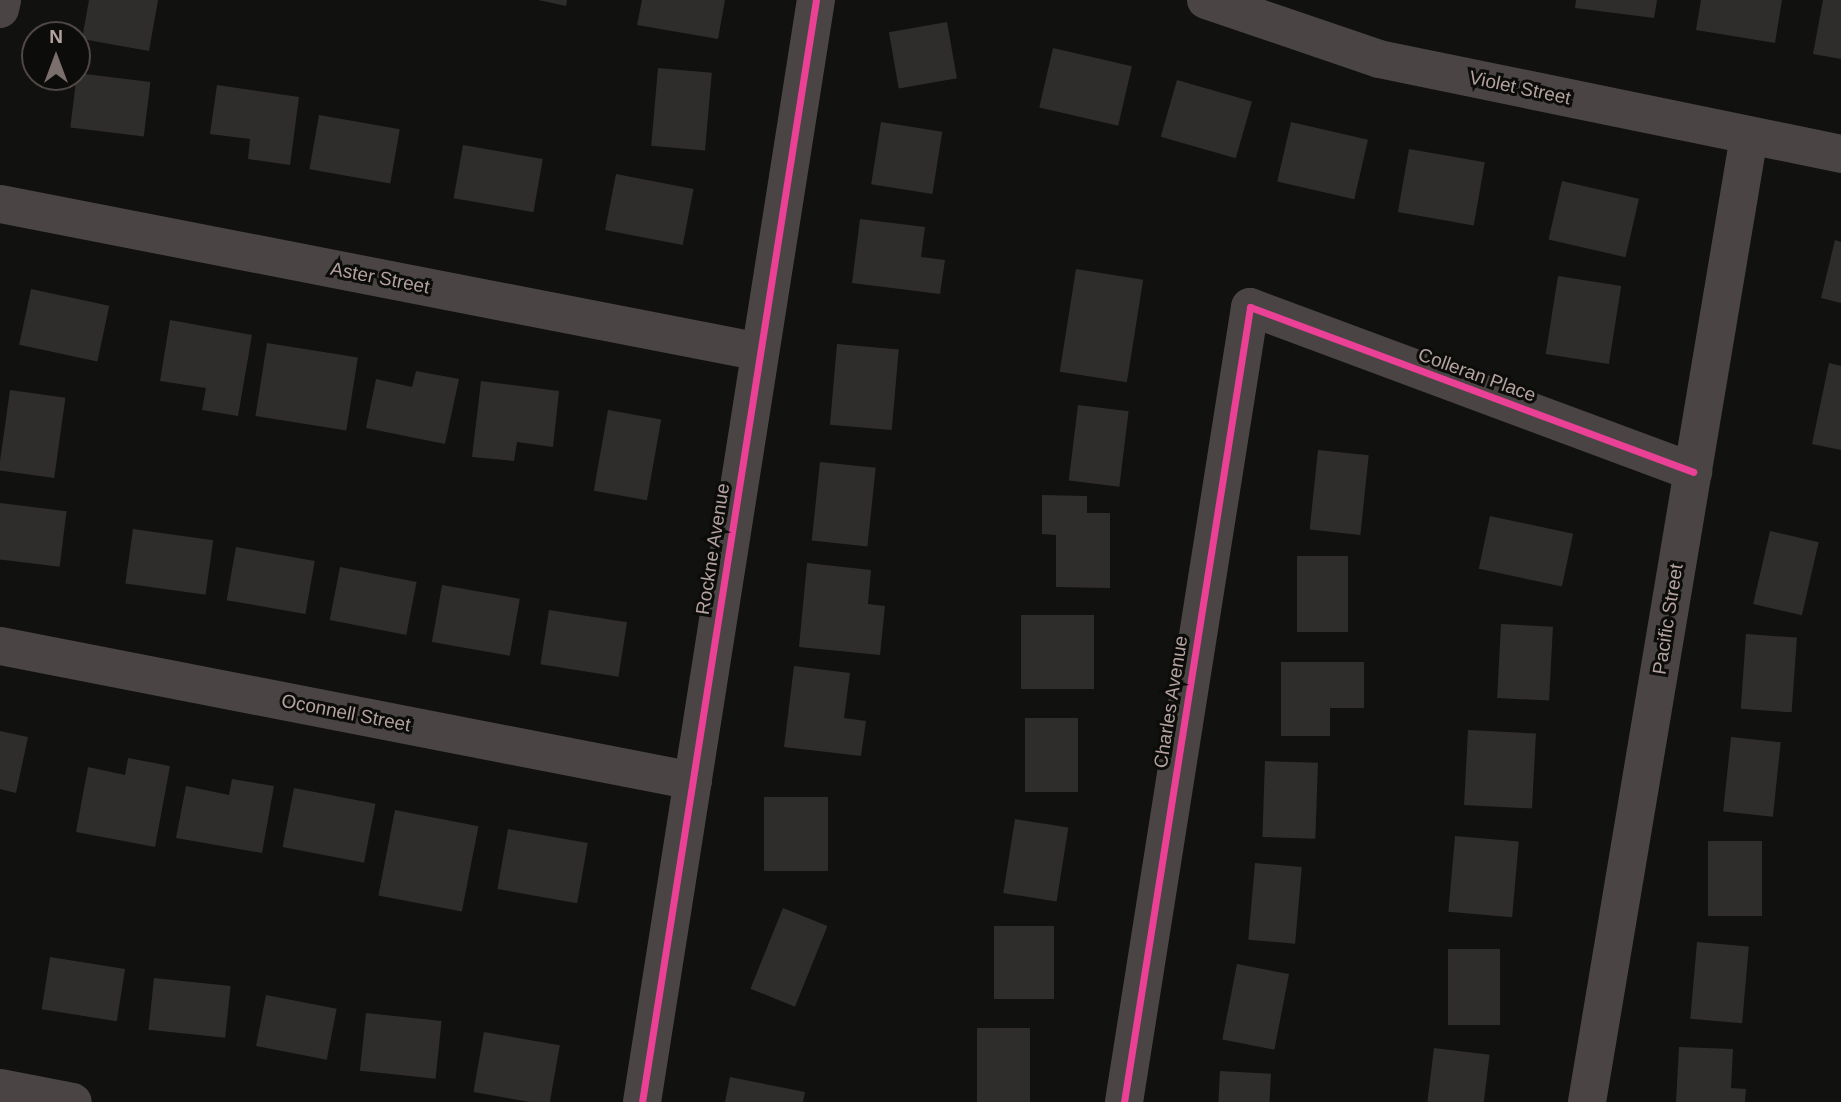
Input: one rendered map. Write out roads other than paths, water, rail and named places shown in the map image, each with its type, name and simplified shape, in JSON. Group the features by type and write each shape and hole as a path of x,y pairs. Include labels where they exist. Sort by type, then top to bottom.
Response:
{"street":[{"path":"0,9 2,0"},
{"name":"Rockne Avenue","path":"642,1102 816,0"},
{"name":"Violet Street","path":"1206,0 1379,59 1841,154"},
{"name":"Pacific Street","path":"1587,1102 1749,135"},
{"name":"Aster Street","path":"0,204 760,352"},
{"name":"Colleran Place","path":"1250,307 1693,472"},
{"name":"Charles Avenue","path":"1124,1102 1250,307"},
{"name":"Oconnell Street","path":"0,646 693,781"},
{"path":"0,1088 73,1102"}]}
